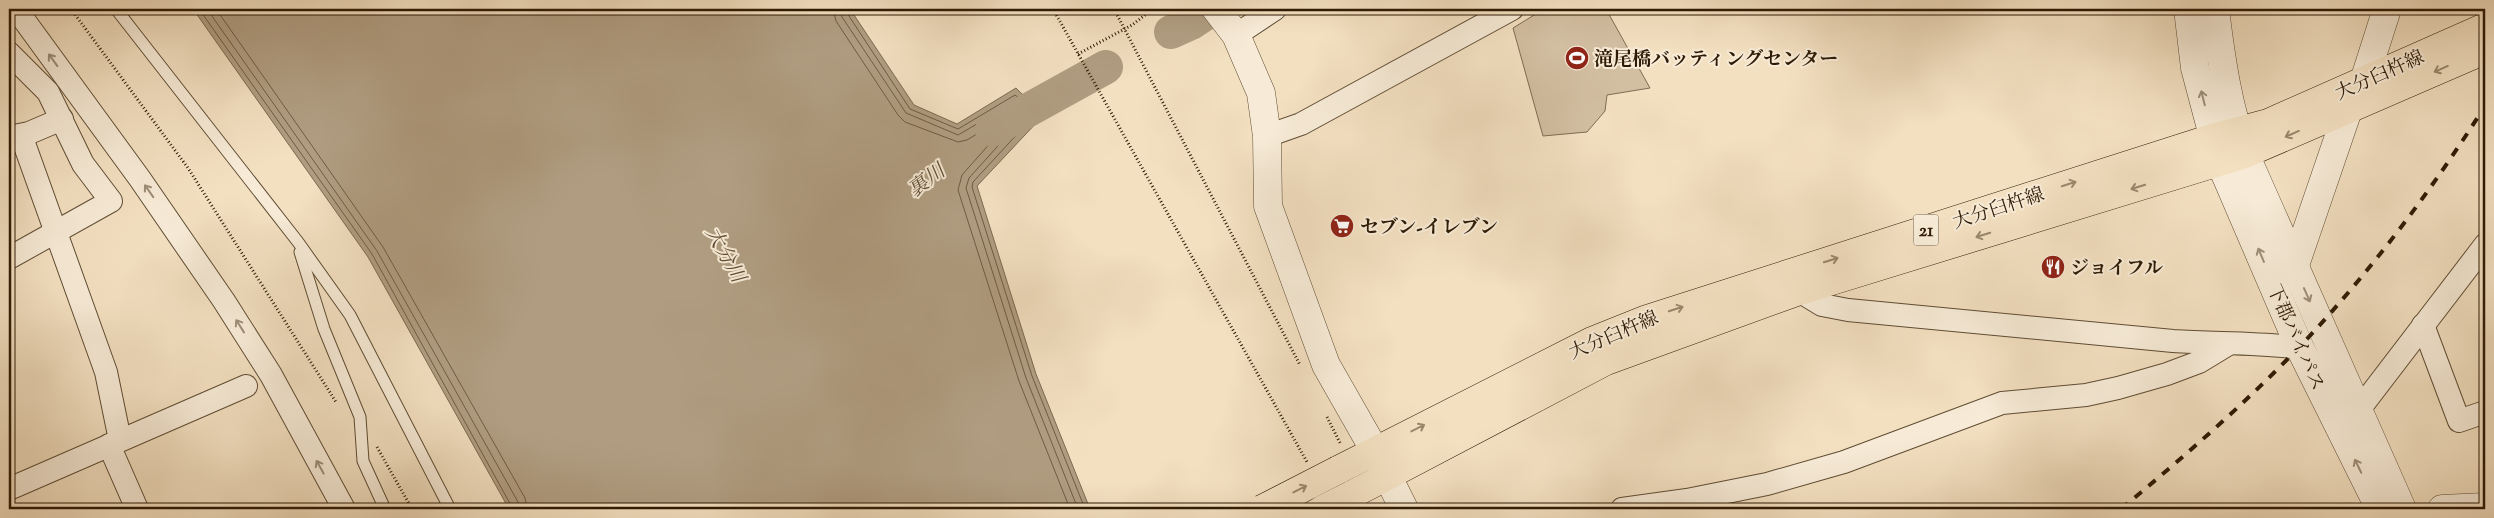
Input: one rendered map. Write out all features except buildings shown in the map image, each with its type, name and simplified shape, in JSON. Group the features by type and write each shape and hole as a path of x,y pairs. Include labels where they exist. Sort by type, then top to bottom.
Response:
{"main road":[{"name":"大分臼杵線","path":"1387,476 1606,362 1799,291 2228,146 2268,123 2485,27"},
{"name":"大分臼杵線","path":"1375,451 1592,341 1646,318 2348,110 2485,50"},
{"name":"21","path":"1262,509 1375,451"},
{"name":"21","path":"1323,509 1387,476"}],"street":[{"path":"16,9 140,179 224,301 259,380 344,509"},
{"path":"1236,35 1275,9"},
{"path":"1267,136 1301,124 1512,9"},
{"path":"2188,9 2195,68 2228,146 2294,268 2402,509"},
{"path":"2215,9 2228,146"},
{"path":"2364,80 2387,9"},
{"path":"1218,11 1236,35 1261,93 1267,136 1268,206 1326,365 1375,451 1404,509"},
{"path":"9,54 48,92 83,164 111,201 9,258"},
{"path":"2294,268 2348,110"},
{"path":"62,119 29,133 15,136 56,232 106,372 114,443 137,509"},
{"name":"下郡バイパス","path":"2228,146 2300,348 2380,509"},
{"path":"2358,411 2485,246"},
{"path":"1799,291 1822,305 1848,310 1966,323 2227,344 2273,344 2300,348"},
{"path":"2423,325 2459,421 2485,412"},
{"path":"1622,509 1686,500 1767,484 1844,462 2002,403 2086,394 2118,388 2167,374 2199,362 2227,344"},
{"path":"9,490 259,380"},
{"path":"2442,509 2485,507"}],"lane":[{"path":"116,9 298,242 350,315 450,509"},
{"path":"298,242 324,329 360,417 363,461 386,509"}],"path":[{"path":"71,9 188,168 336,402"},
{"path":"1053,9 1311,470"},
{"path":"1114,9 1302,369"},
{"path":"1078,54 1125,29 1153,9"},
{"path":"1324,412 1345,467"},
{"path":"360,434 379,448 412,509"}],"shaded area":[{"name":"滝尾橋バッティングセンター","path":"1544,9 1606,9 1650,88 1607,95 1605,111 1587,132 1543,136 1513,28"}],"water":[{"name":"大分川","path":"193,9 850,9 914,105 957,124 1016,88 1026,98 1040,119 977,186 1036,374 1090,509 509,509 368,257"}],"waterway":[{"name":"裏川","path":"1171,32 1191,23 1212,9"},
{"name":"裏川","path":"992,130 1106,67"}],"railway":[{"path":"2121,509 2235,410 2316,329 2361,278 2399,230 2452,157 2485,106"}],"place":[{"name":"滝尾橋バッティングセンター","path":"1577,58"},
{"name":"セブン-イレブン","path":"1342,226"},
{"name":"ジョイフル","path":"2053,267"}]}
